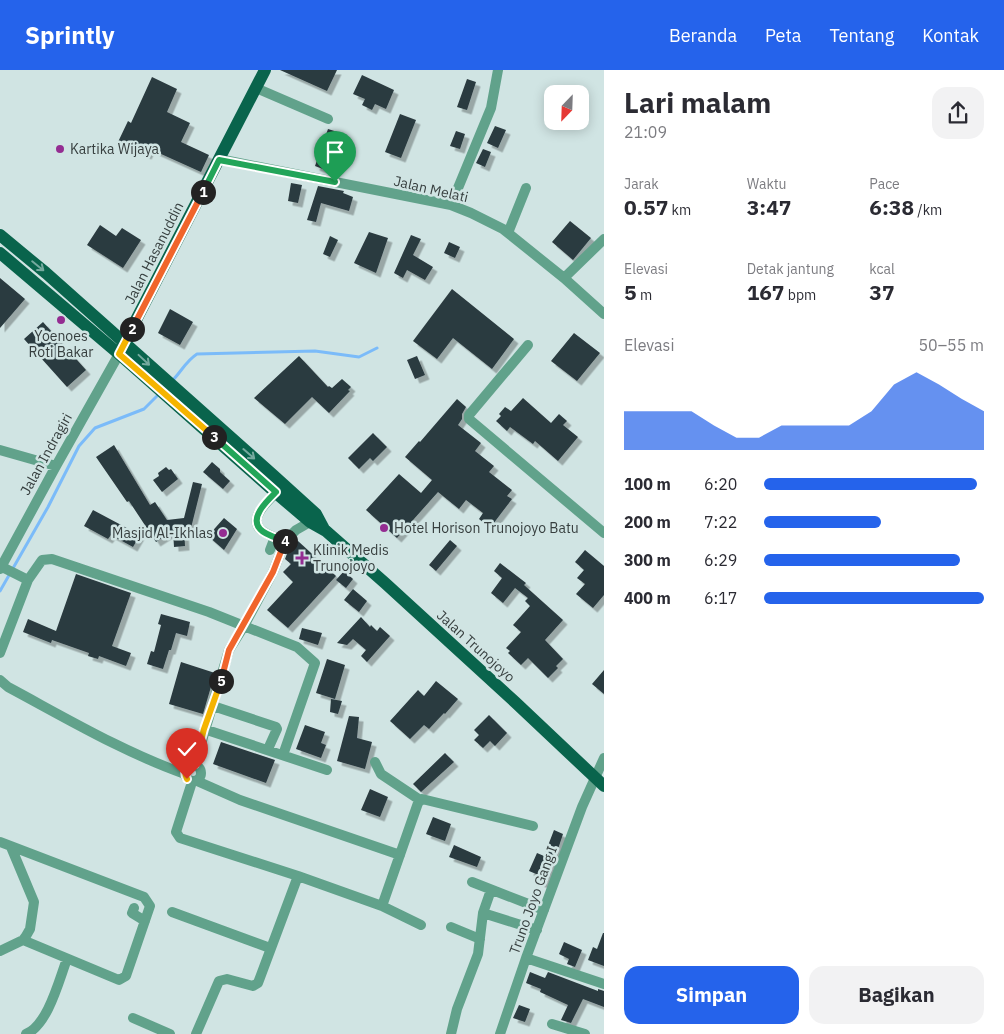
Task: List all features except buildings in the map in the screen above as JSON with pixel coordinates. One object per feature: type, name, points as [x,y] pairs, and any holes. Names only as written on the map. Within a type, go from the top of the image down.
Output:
[{"type":"main road","name":"Jalan Hasanuddin","points":[[122,348],[265,70]]},
{"type":"main road","points":[[0,236],[46,273],[122,348]]},
{"type":"main road","points":[[0,253],[122,348]]},
{"type":"main road","name":"Jalan Trunojoyo","points":[[122,348],[159,382],[316,514],[326,531]]},
{"type":"main road","name":"Jalan Trunojoyo","points":[[170,391],[276,492],[310,522],[326,531],[465,655],[599,782]]},
{"type":"street","points":[[451,205],[491,108],[498,70]]},
{"type":"street","points":[[256,88],[328,119]]},
{"type":"street","name":"Jalan Melati","points":[[219,160],[451,205],[506,231],[564,278],[604,314]]},
{"type":"street","points":[[506,231],[526,188]]},
{"type":"street","points":[[564,278],[604,238]]},
{"type":"street","points":[[528,345],[469,415],[469,419],[604,533]]},
{"type":"street","name":"Jalan Indragiri","points":[[3,568],[56,466],[122,348]]},
{"type":"street","points":[[0,450],[56,466]]},
{"type":"street","points":[[276,492],[259,512],[257,524],[260,529],[285,541]]},
{"type":"street","points":[[191,779],[201,777],[200,767],[195,764],[229,650],[273,572],[285,541],[296,530],[310,522]]},
{"type":"street","points":[[270,550],[274,537]]},
{"type":"street","points":[[0,652],[27,579],[42,560],[52,559],[200,609],[300,649],[315,663],[283,755]]},
{"type":"street","points":[[3,568],[27,579]]},
{"type":"street","points":[[0,680],[8,687],[150,762],[240,800],[400,855]]},
{"type":"street","points":[[213,706],[276,727],[268,749]]},
{"type":"street","points":[[204,729],[328,770]]},
{"type":"street","name":"Truno Joyo Gang I","points":[[500,1034],[536,930],[599,782],[604,758]]},
{"type":"street","points":[[375,762],[381,774],[420,800],[533,826]]},
{"type":"street","points":[[191,779],[176,832],[180,838],[298,876],[382,906],[421,924]]},
{"type":"street","points":[[382,906],[420,800]]},
{"type":"street","points":[[0,842],[144,897],[150,906],[126,976],[123,979],[119,980],[23,940]]},
{"type":"street","points":[[0,951],[23,940],[30,929],[34,902],[10,847]]},
{"type":"street","points":[[196,1034],[219,981],[226,979],[256,986],[298,876]]},
{"type":"street","points":[[472,882],[544,910]]},
{"type":"street","points":[[451,1034],[457,1009],[475,962],[483,913],[491,890]]},
{"type":"street","points":[[134,908],[132,914],[145,921]]},
{"type":"street","points":[[172,912],[270,948]]},
{"type":"street","points":[[483,913],[536,930]]},
{"type":"street","points":[[451,927],[480,939]]},
{"type":"street","points":[[526,958],[604,984]]},
{"type":"street","points":[[26,1034],[30,1033],[42,1021],[67,959]]},
{"type":"street","points":[[132,1018],[170,1034]]},
{"type":"street","points":[[552,1024],[584,1034]]},
{"type":"waterway","points":[[172,381],[197,354],[315,351],[359,357],[377,348]]},
{"type":"waterway","points":[[0,591],[48,507],[79,446],[95,428],[144,409],[160,393]]},
{"type":"place","name":"Kartika Wijaya","points":[[60,149]]},
{"type":"place","name":"Yoenoes Roti Bakar","points":[[61,320]]},
{"type":"place","name":"Hotel Horison Trunojoyo Batu","points":[[384,528]]},
{"type":"place","name":"Masjid Al-Ikhlas","points":[[223,533]]},
{"type":"place","name":"Klinik Medis Trunojoyo","points":[[302,558]]},
{"type":"route","points":[[187,779],[186,769],[189,765],[195,764],[229,650],[273,572],[285,541],[266,533],[257,524],[259,512],[276,492],[119,354],[219,160],[335,182]]}]
